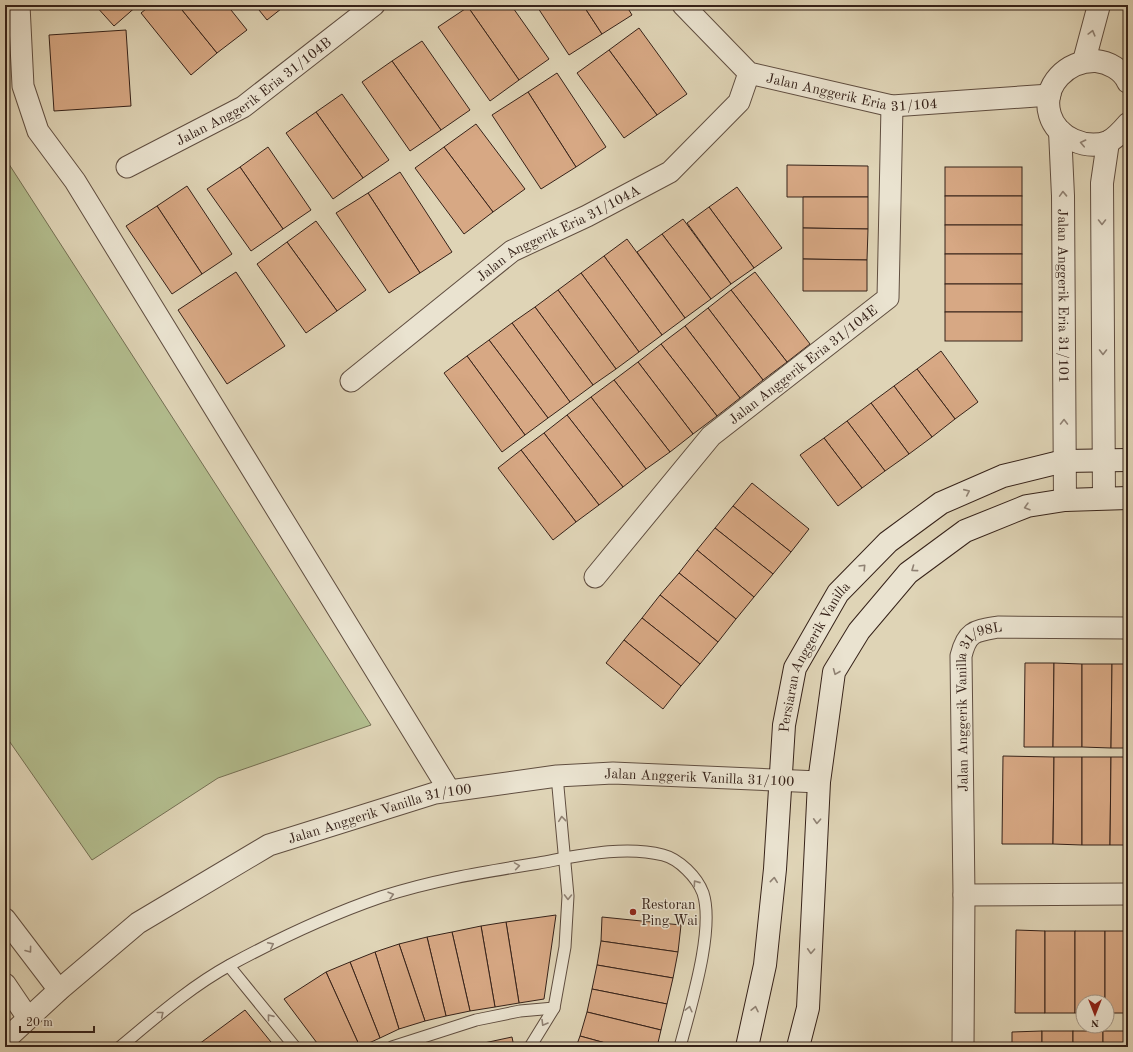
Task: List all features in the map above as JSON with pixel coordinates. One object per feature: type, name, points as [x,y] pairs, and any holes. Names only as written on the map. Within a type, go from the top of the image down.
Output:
[{"type":"main road","points":[[1084,61],[1099,5]]},
{"type":"main road","points":[[1128,78],[1116,68],[1102,62],[1084,61],[1068,67],[1056,79],[1050,95],[1050,115],[1060,131],[1074,141],[1091,145],[1108,142],[1120,134],[1128,124]]},
{"type":"main road","name":"Jalan Anggerik Eria 31/101","points":[[1060,131],[1064,196],[1065,500]]},
{"type":"main road","points":[[1104,498],[1102,183],[1108,142]]},
{"type":"main road","name":"Persiaran Anggerik Vanilla","points":[[747,1047],[765,965],[775,869],[784,725],[795,668],[838,593],[888,542],[941,504],[1004,476],[1064,461],[1128,460]]},
{"type":"main road","name":"Persiaran Anggerik Vanilla","points":[[798,1047],[808,1008],[819,782],[834,672],[859,631],[908,572],[965,531],[1027,506],[1065,500],[1128,498]]},
{"type":"street","points":[[19,5],[23,86],[38,131],[75,181],[449,790]]},
{"type":"street","name":"Jalan Anggerik Eria 31/104B","points":[[127,167],[243,107],[374,5]]},
{"type":"street","name":"Jalan Anggerik Eria 31/104","points":[[683,5],[749,73],[892,106],[1050,95]]},
{"type":"street","name":"Jalan Anggerik Eria 31/104A","points":[[351,381],[512,251],[587,216],[670,172],[739,102],[749,73]]},
{"type":"street","name":"Jalan Anggerik Eria 31/104E","points":[[594,577],[711,436],[888,298],[892,106]]},
{"type":"street","name":"Jalan Anggerik Vanilla 31/98L","points":[[963,1047],[964,895],[961,656],[968,636],[977,630],[998,627],[1128,628]]},
{"type":"street","name":"Jalan Anggerik Vanilla 31/100","points":[[5,1040],[59,990],[138,923],[270,845],[449,790],[557,776],[614,773],[780,779],[819,782]]},
{"type":"street","points":[[964,895],[1128,894]]},
{"type":"street","points":[[5,919],[59,990]]},
{"type":"street","points":[[5,984],[28,1018]]},
{"type":"lane","points":[[530,1047],[554,1008],[565,939],[568,896],[566,858],[557,776]]},
{"type":"lane","points":[[120,1047],[180,998],[229,966],[311,924],[380,898],[446,878],[566,858],[629,852],[664,855],[684,865],[702,891],[707,916],[705,940],[680,1047]]},
{"type":"lane","points":[[229,966],[295,1047]]},
{"type":"lane","points":[[392,1047],[476,1020],[520,1011],[554,1008]]},
{"type":"green space","points":[[5,158],[371,725],[218,778],[92,860],[5,735]]},
{"type":"building","points":[[95,5],[138,5],[114,26]]},
{"type":"building","points":[[151,5],[178,5],[217,53],[191,75],[141,13]]},
{"type":"building","points":[[178,5],[227,5],[247,30],[217,53]]},
{"type":"building","points":[[255,5],[286,5],[267,20]]},
{"type":"building","points":[[470,5],[511,5],[549,59],[519,80],[468,7]]},
{"type":"building","points":[[536,5],[583,5],[602,34],[569,55]]},
{"type":"building","points":[[583,5],[626,5],[632,15],[602,34]]},
{"type":"building","points":[[468,7],[519,80],[490,101],[438,27]]},
{"type":"building","points":[[639,28],[687,94],[657,115],[609,50]]},
{"type":"building","points":[[126,30],[131,106],[54,111],[49,35]]},
{"type":"building","points":[[422,41],[470,110],[441,130],[392,61]]},
{"type":"building","points":[[609,50],[657,115],[624,138],[577,73]]},
{"type":"building","points":[[392,61],[441,130],[410,151],[362,82]]},
{"type":"building","points":[[557,73],[606,147],[576,167],[528,92]]},
{"type":"building","points":[[528,92],[576,167],[541,189],[492,115]]},
{"type":"building","points":[[342,94],[389,160],[363,178],[316,112]]},
{"type":"building","points":[[316,112],[363,178],[333,199],[286,133]]},
{"type":"building","points":[[476,124],[525,189],[493,212],[444,147]]},
{"type":"building","points":[[268,147],[311,210],[283,229],[240,167]]},
{"type":"building","points":[[444,147],[493,212],[464,234],[415,168]]},
{"type":"building","points":[[787,165],[868,166],[868,197],[787,197]]},
{"type":"building","points":[[240,167],[283,229],[251,251],[207,189]]},
{"type":"building","points":[[945,167],[1022,167],[1022,196],[945,196]]},
{"type":"building","points":[[400,172],[452,252],[420,273],[368,193]]},
{"type":"building","points":[[187,186],[232,254],[202,274],[157,206]]},
{"type":"building","points":[[737,187],[782,248],[754,268],[709,207]]},
{"type":"building","points":[[368,193],[420,273],[389,293],[336,213]]},
{"type":"building","points":[[945,196],[1022,196],[1022,225],[945,225]]},
{"type":"building","points":[[803,197],[868,197],[868,229],[803,228]]},
{"type":"building","points":[[157,206],[202,274],[172,294],[126,226]]},
{"type":"building","points":[[709,207],[754,268],[731,284],[687,223]]},
{"type":"building","points":[[683,219],[731,284],[711,299],[662,234]]},
{"type":"building","points":[[316,221],[366,290],[337,311],[287,242]]},
{"type":"building","points":[[945,225],[1022,225],[1022,254],[945,254]]},
{"type":"building","points":[[803,228],[868,229],[867,260],[803,259]]},
{"type":"building","points":[[662,234],[711,299],[685,318],[637,252]]},
{"type":"building","points":[[627,239],[685,318],[662,335],[604,256]]},
{"type":"building","points":[[287,242],[337,311],[306,333],[257,264]]},
{"type":"building","points":[[945,254],[1022,254],[1022,284],[945,284]]},
{"type":"building","points":[[604,256],[662,335],[639,352],[581,273]]},
{"type":"building","points":[[803,259],[867,260],[867,291],[803,291]]},
{"type":"building","points":[[236,272],[285,346],[227,384],[178,310]]},
{"type":"building","points":[[755,272],[810,344],[787,362],[731,290]]},
{"type":"building","points":[[581,273],[639,352],[616,369],[558,290]]},
{"type":"building","points":[[945,284],[1022,284],[1022,312],[945,312]]},
{"type":"building","points":[[558,290],[616,369],[593,385],[535,307]]},
{"type":"building","points":[[731,290],[787,362],[763,380],[708,308]]},
{"type":"building","points":[[535,307],[593,385],[570,402],[512,323]]},
{"type":"building","points":[[708,308],[763,380],[740,398],[685,326]]},
{"type":"building","points":[[945,312],[1022,312],[1022,341],[945,341]]},
{"type":"building","points":[[512,323],[570,402],[548,418],[489,340]]},
{"type":"building","points":[[685,326],[740,398],[717,416],[661,344]]},
{"type":"building","points":[[489,340],[548,418],[525,435],[467,356]]},
{"type":"building","points":[[661,344],[717,416],[693,434],[638,362]]},
{"type":"building","points":[[941,351],[978,402],[955,419],[917,369]]},
{"type":"building","points":[[467,356],[525,435],[502,452],[444,373]]},
{"type":"building","points":[[638,362],[693,434],[670,452],[614,380]]},
{"type":"building","points":[[917,369],[955,419],[932,437],[894,386]]},
{"type":"building","points":[[614,380],[670,452],[646,469],[591,397]]},
{"type":"building","points":[[894,386],[932,437],[909,454],[871,403]]},
{"type":"building","points":[[591,397],[646,469],[623,487],[567,415]]},
{"type":"building","points":[[871,403],[909,454],[885,471],[847,421]]},
{"type":"building","points":[[567,415],[623,487],[599,505],[544,433]]},
{"type":"building","points":[[847,421],[885,471],[862,488],[824,438]]},
{"type":"building","points":[[544,433],[599,505],[576,522],[521,450]]},
{"type":"building","points":[[824,438],[862,488],[838,506],[800,455]]},
{"type":"building","points":[[521,450],[576,522],[553,540],[498,468]]},
{"type":"building","points":[[752,483],[809,529],[791,552],[733,506]]},
{"type":"building","points":[[733,506],[791,552],[773,574],[715,528]]},
{"type":"building","points":[[715,528],[773,574],[754,597],[697,550]]},
{"type":"building","points":[[697,550],[754,597],[736,619],[679,573]]},
{"type":"building","points":[[679,573],[736,619],[718,642],[660,595]]},
{"type":"building","points":[[660,595],[718,642],[700,664],[642,618]]},
{"type":"building","points":[[642,618],[700,664],[681,686],[624,640]]},
{"type":"building","points":[[624,640],[681,686],[663,709],[606,663]]},
{"type":"building","points":[[1025,663],[1054,663],[1053,747],[1024,747]]},
{"type":"building","points":[[1054,663],[1082,664],[1082,747],[1053,747]]},
{"type":"building","points":[[1082,664],[1112,664],[1111,748],[1082,747]]},
{"type":"building","points":[[1112,664],[1128,664],[1128,748],[1111,748]]},
{"type":"building","points":[[1003,756],[1054,757],[1053,844],[1002,844]]},
{"type":"building","points":[[1054,757],[1082,757],[1082,845],[1053,844]]},
{"type":"building","points":[[1082,757],[1111,757],[1110,845],[1082,845]]},
{"type":"building","points":[[1111,757],[1128,757],[1128,845],[1110,845]]},
{"type":"building","points":[[556,915],[544,999],[519,1003],[506,922]]},
{"type":"building","points":[[602,917],[681,925],[678,952],[601,941]]},
{"type":"building","points":[[506,922],[519,1003],[495,1007],[481,926]]},
{"type":"building","points":[[481,926],[495,1007],[470,1011],[452,932]]},
{"type":"building","points":[[1016,930],[1045,931],[1045,1013],[1015,1013]]},
{"type":"building","points":[[1045,931],[1075,931],[1075,1013],[1045,1013]]},
{"type":"building","points":[[1075,931],[1105,931],[1105,994],[1075,994]]},
{"type":"building","points":[[1105,931],[1128,931],[1128,1013],[1115,1013],[1115,994],[1105,994]]},
{"type":"building","points":[[452,932],[470,1011],[446,1016],[427,937]]},
{"type":"building","points":[[427,937],[446,1016],[425,1021],[399,944]]},
{"type":"building","points":[[601,941],[678,952],[673,978],[597,965]]},
{"type":"building","points":[[399,944],[425,1021],[399,1029],[375,952]]},
{"type":"building","points":[[375,952],[399,1029],[380,1038],[350,962]]},
{"type":"building","points":[[350,962],[380,1038],[360,1047],[326,972]]},
{"type":"building","points":[[597,965],[673,978],[667,1004],[592,989]]},
{"type":"building","points":[[326,972],[360,1047],[320,1047],[284,999]]},
{"type":"building","points":[[592,989],[667,1004],[661,1030],[587,1012]]},
{"type":"building","points":[[245,1010],[271,1042],[264,1047],[195,1047]]},
{"type":"building","points":[[587,1012],[661,1030],[657,1047],[620,1047],[580,1036]]},
{"type":"building","points":[[1042,1031],[1042,1047],[1012,1047],[1012,1032]]},
{"type":"building","points":[[1042,1031],[1073,1031],[1073,1047],[1042,1047]]},
{"type":"building","points":[[1073,1031],[1075,1031],[1075,1034],[1103,1034],[1103,1047],[1073,1047]]},
{"type":"building","points":[[1115,1031],[1128,1031],[1128,1047],[1103,1047],[1103,1034],[1115,1034]]},
{"type":"building","points":[[580,1036],[620,1047],[576,1047]]},
{"type":"building","points":[[512,1037],[514,1047],[468,1047],[470,1046]]},
{"type":"building","points":[[271,1042],[275,1047],[264,1047]]},
{"type":"place","name":"Restoran Ping Wai","points":[[633,912]]}]
